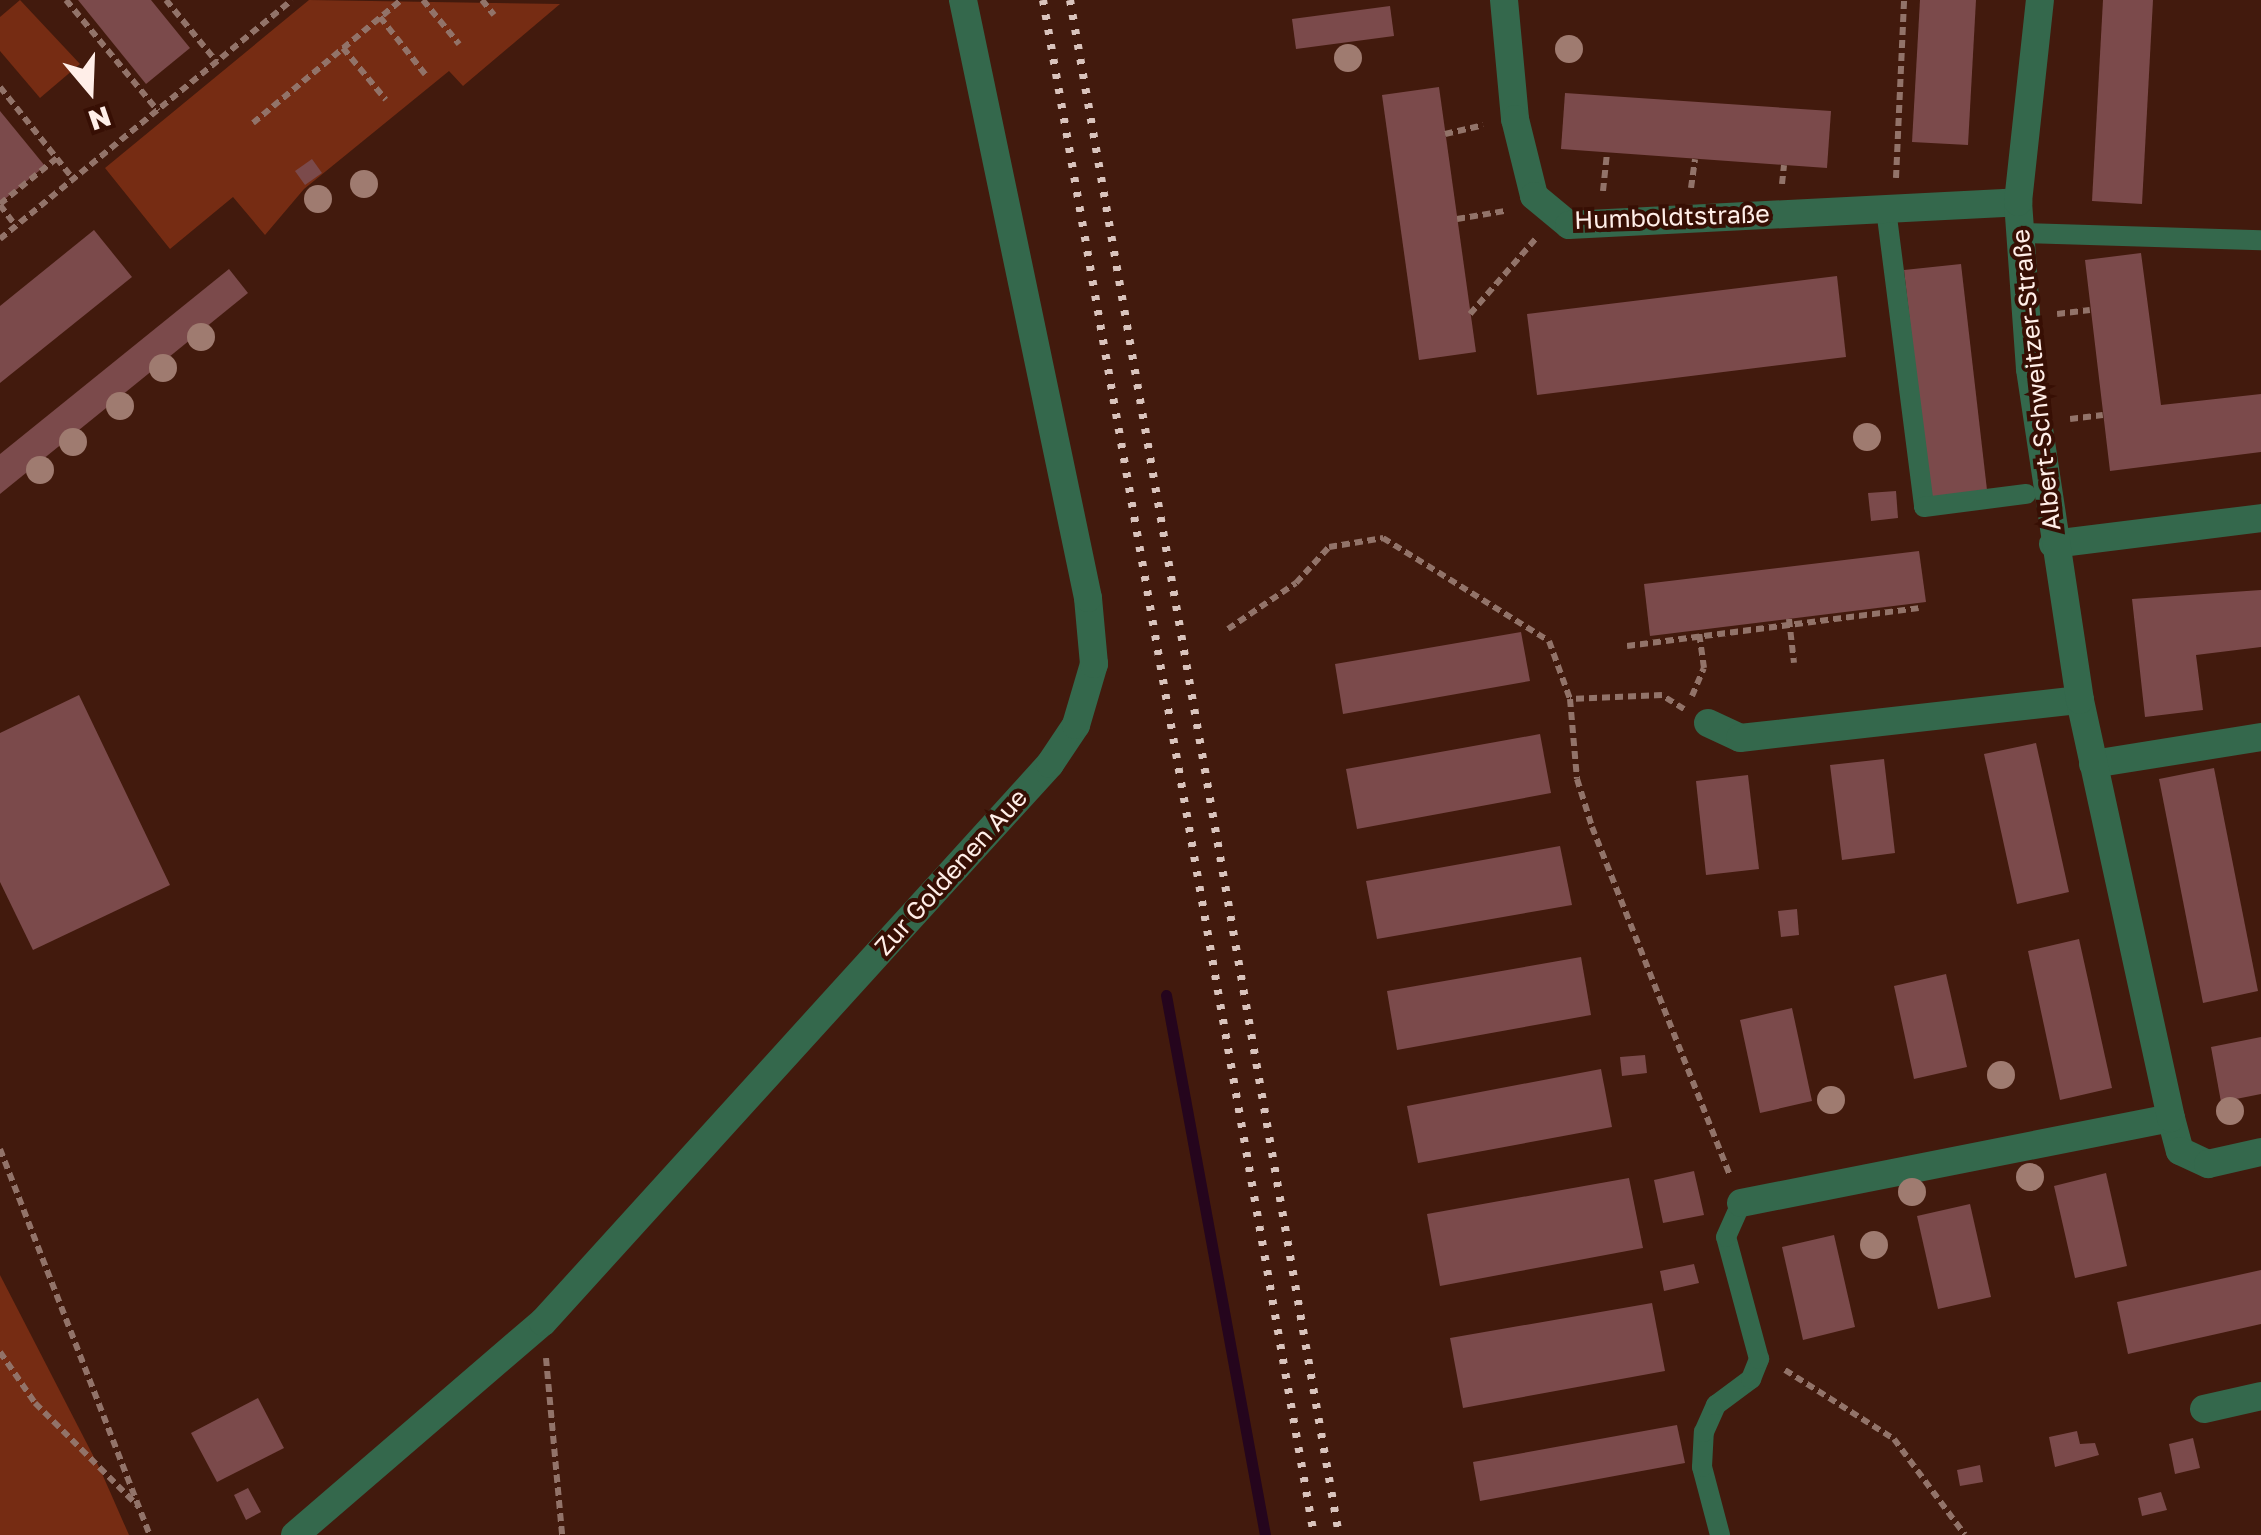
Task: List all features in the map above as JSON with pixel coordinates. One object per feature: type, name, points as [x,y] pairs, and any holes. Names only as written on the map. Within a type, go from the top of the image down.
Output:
[{"type":"street","name":"Zur Goldenen Aue","points":[[295,1535],[543,1322],[1050,764],[1088,696],[1094,664],[1088,598],[963,0]]},
{"type":"street","name":"Humboldtstraße","points":[[1504,0],[1514,118],[1534,196],[1569,225],[1891,199],[2018,202]]},
{"type":"street","name":"Albert-Schweitzer-Straße","points":[[2040,0],[2018,202],[2053,544],[2080,700],[2180,1150],[2208,1164],[2261,1152]]},
{"type":"street","points":[[2053,544],[2261,518]]},
{"type":"street","points":[[1697,716],[1740,738],[2080,700]]},
{"type":"street","points":[[2093,764],[2261,738]]},
{"type":"street","points":[[1740,1203],[2171,1118]]},
{"type":"street","points":[[2204,1409],[2261,1396]]},
{"type":"lane","points":[[1891,199],[1924,507],[2026,494]]},
{"type":"lane","points":[[2020,233],[2261,240]]},
{"type":"lane","points":[[1720,1535],[1702,1467],[1704,1432],[1716,1405],[1751,1378],[1759,1359],[1726,1238],[1740,1203]]},
{"type":"path","points":[[66,0],[158,111]]},
{"type":"path","points":[[166,0],[217,62]]},
{"type":"path","points":[[0,240],[292,0]]},
{"type":"path","points":[[253,123],[401,0]]},
{"type":"path","points":[[423,0],[460,44]]},
{"type":"path","points":[[482,0],[494,15]]},
{"type":"path","points":[[1891,199],[1904,0]]},
{"type":"path","points":[[380,17],[425,74]]},
{"type":"path","points":[[343,48],[386,100]]},
{"type":"path","points":[[0,87],[74,180]]},
{"type":"path","points":[[1445,134],[1494,123]]},
{"type":"path","points":[[1602,203],[1607,153]]},
{"type":"path","points":[[16,226],[0,205],[57,158]]},
{"type":"path","points":[[1690,198],[1694,159]]},
{"type":"path","points":[[1457,219],[1521,208]]},
{"type":"path","points":[[1470,314],[1540,234]]},
{"type":"path","points":[[2050,314],[2090,310]]},
{"type":"path","points":[[2060,420],[2103,415]]},
{"type":"path","points":[[1228,629],[1296,582],[1330,547],[1382,538],[1549,641],[1570,700],[1577,779],[1592,827],[1740,1203]]},
{"type":"path","points":[[1627,646],[1919,608]]},
{"type":"path","points":[[1790,624],[1794,663]]},
{"type":"path","points":[[1570,700],[1662,696],[1697,716],[1704,668],[1699,634]]},
{"type":"path","points":[[0,1149],[150,1535]]},
{"type":"path","points":[[543,1322],[562,1535]]},
{"type":"path","points":[[1780,1351],[1784,1370],[1894,1439],[1965,1535]]},
{"type":"path","points":[[0,1352],[35,1404],[141,1509]]},
{"type":"shaded area","points":[[20,0],[80,64],[40,98],[0,51],[0,17]]},
{"type":"shaded area","points":[[309,0],[560,4],[463,86],[449,71],[304,189],[265,235],[233,197],[170,249],[105,168]]},
{"type":"shaded area","points":[[0,1275],[100,1469],[129,1535],[0,1535]]},
{"type":"building","points":[[78,0],[151,0],[190,48],[146,84]]},
{"type":"building","points":[[1920,0],[1976,0],[1968,145],[1912,142]]},
{"type":"building","points":[[2103,0],[2153,0],[2142,204],[2092,201]]},
{"type":"building","points":[[1390,6],[1394,36],[1296,49],[1292,19]]},
{"type":"building","points":[[1439,87],[1476,352],[1419,360],[1382,95]]},
{"type":"building","points":[[1565,93],[1831,111],[1827,168],[1561,149]]},
{"type":"building","points":[[0,111],[45,166],[0,203]]},
{"type":"building","points":[[312,159],[322,173],[305,185],[295,171]]},
{"type":"building","points":[[94,230],[132,277],[0,383],[0,306]]},
{"type":"building","points":[[2141,253],[2161,405],[2261,394],[2261,452],[2110,471],[2085,260]]},
{"type":"building","points":[[1961,264],[1987,490],[1930,497],[1904,270]]},
{"type":"building","points":[[229,269],[248,293],[0,494],[0,454]]},
{"type":"building","points":[[1837,276],[1846,357],[1537,395],[1527,314]]},
{"type":"building","points":[[1896,491],[1898,518],[1871,521],[1868,493]]},
{"type":"building","points":[[1919,551],[1926,602],[1650,636],[1644,584]]},
{"type":"building","points":[[2261,590],[2261,647],[2196,655],[2203,710],[2145,717],[2132,599]]},
{"type":"building","points":[[1521,632],[1530,681],[1343,714],[1335,664]]},
{"type":"building","points":[[79,695],[170,885],[33,950],[0,882],[0,733]]},
{"type":"building","points":[[1540,734],[1551,793],[1357,829],[1346,769]]},
{"type":"building","points":[[2036,743],[2069,892],[2017,904],[1984,754]]},
{"type":"building","points":[[1884,759],[1895,853],[1842,860],[1830,765]]},
{"type":"building","points":[[2214,768],[2258,991],[2203,1003],[2159,779]]},
{"type":"building","points":[[1748,775],[1759,869],[1706,875],[1696,781]]},
{"type":"building","points":[[1560,846],[1572,905],[1377,939],[1366,881]]},
{"type":"building","points":[[1797,909],[1799,935],[1781,937],[1778,911]]},
{"type":"building","points":[[2079,939],[2112,1088],[2060,1100],[2028,951]]},
{"type":"building","points":[[1581,957],[1591,1015],[1397,1050],[1387,991]]},
{"type":"building","points":[[1946,974],[1967,1067],[1914,1079],[1894,986]]},
{"type":"building","points":[[1792,1008],[1812,1101],[1760,1113],[1740,1020]]},
{"type":"building","points":[[2261,1037],[2261,1094],[2221,1102],[2211,1047]]},
{"type":"building","points":[[1645,1055],[1647,1073],[1622,1076],[1620,1057]]},
{"type":"building","points":[[1601,1069],[1612,1127],[1418,1163],[1407,1106]]},
{"type":"building","points":[[1694,1171],[1704,1215],[1663,1223],[1654,1180]]},
{"type":"building","points":[[2106,1173],[2127,1266],[2075,1278],[2054,1186]]},
{"type":"building","points":[[1629,1178],[1643,1248],[1440,1286],[1427,1214]]},
{"type":"building","points":[[1970,1204],[1991,1297],[1938,1309],[1917,1216]]},
{"type":"building","points":[[1834,1235],[1855,1327],[1803,1340],[1782,1247]]},
{"type":"building","points":[[1694,1264],[1699,1283],[1664,1291],[1660,1271]]},
{"type":"building","points":[[2261,1270],[2261,1324],[2128,1354],[2117,1302]]},
{"type":"building","points":[[1652,1303],[1665,1371],[1463,1408],[1450,1338]]},
{"type":"building","points":[[258,1398],[284,1448],[217,1482],[191,1433]]},
{"type":"building","points":[[1677,1425],[1685,1463],[1480,1501],[1473,1462]]},
{"type":"building","points":[[2077,1431],[2080,1444],[2095,1443],[2099,1455],[2055,1467],[2049,1437]]},
{"type":"building","points":[[2193,1438],[2200,1468],[2175,1474],[2169,1444]]},
{"type":"building","points":[[1980,1465],[1983,1482],[1960,1486],[1957,1470]]},
{"type":"building","points":[[248,1488],[261,1512],[246,1520],[234,1495]]},
{"type":"building","points":[[2161,1492],[2167,1510],[2142,1516],[2138,1498]]},
{"type":"waterway","points":[[1166,995],[1265,1535]]},
{"type":"railway","points":[[1043,0],[1314,1535]]},
{"type":"railway","points":[[1070,0],[1339,1535]]}]
